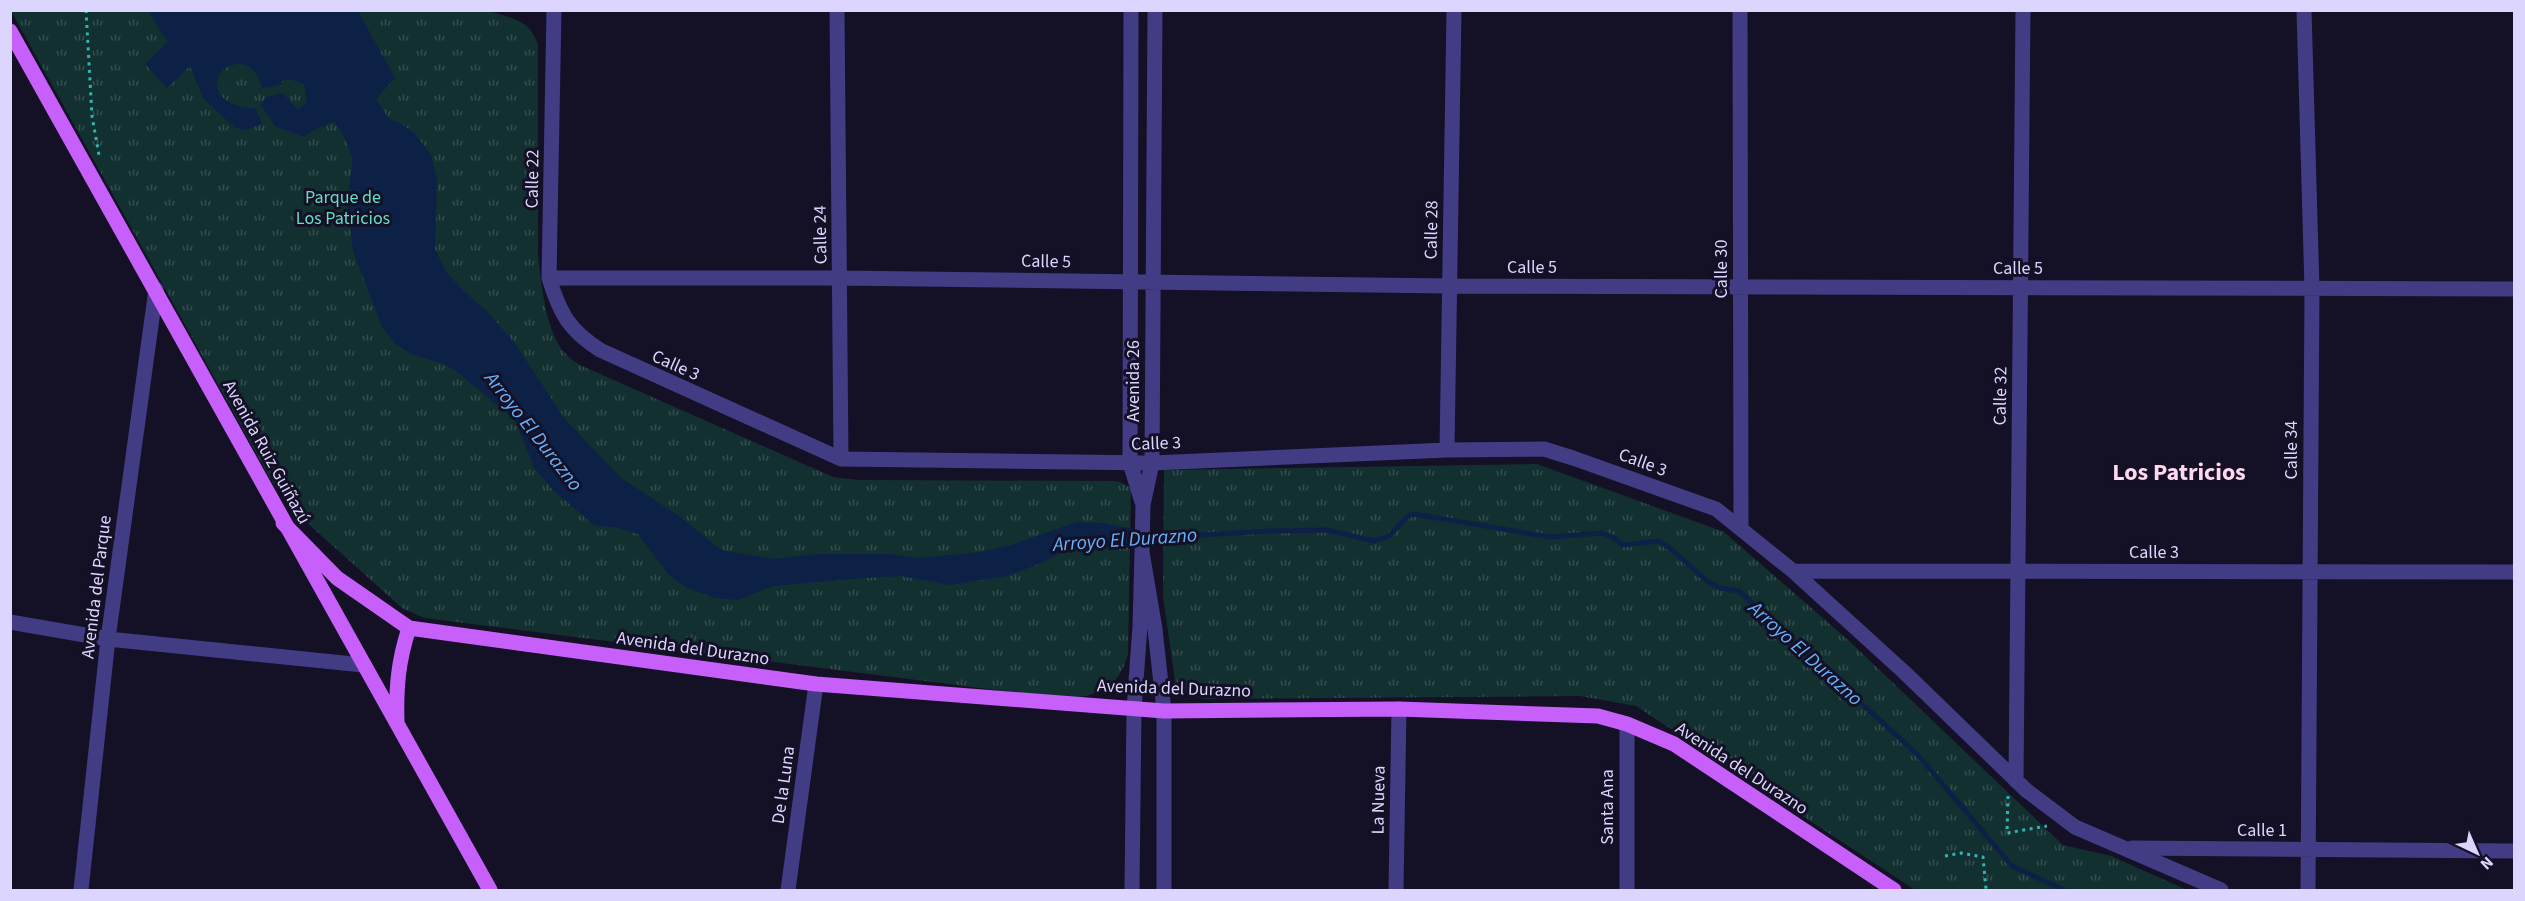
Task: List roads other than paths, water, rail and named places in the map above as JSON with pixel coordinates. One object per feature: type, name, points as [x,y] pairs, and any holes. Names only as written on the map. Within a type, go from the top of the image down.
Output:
[{"type":"main road","name":"Avenida Ruiz Guiñazú","points":[[10,31],[490,891]]},
{"type":"main road","points":[[283,523],[337,578],[409,628],[396,681],[397,725]]},
{"type":"main road","name":"Avenida del Durazno","points":[[409,628],[816,684],[1134,709],[1164,711],[1399,709],[1598,716],[1627,724],[1674,744],[1894,891]]},
{"type":"street","name":"Calle 24","points":[[837,10],[841,459]]},
{"type":"street","name":"Avenida 26","points":[[1131,10],[1130,463],[1143,505]]},
{"type":"street","name":"Avenida 26","points":[[1143,505],[1152,463],[1155,10]]},
{"type":"street","name":"Calle 28","points":[[1447,450],[1454,10]]},
{"type":"street","name":"Calle 30","points":[[1740,10],[1741,527]]},
{"type":"street","name":"Calle 32","points":[[2017,782],[2023,10]]},
{"type":"street","name":"Calle 34","points":[[2304,10],[2312,289],[2308,891]]},
{"type":"street","name":"Calle 22","points":[[550,12],[549,278],[558,308],[582,338]]},
{"type":"street","name":"Calle 5","points":[[549,278],[840,278],[1450,286],[2514,289]]},
{"type":"street","name":"Avenida del Parque","points":[[81,891],[108,639],[156,289]]},
{"type":"street","name":"Calle 3","points":[[582,338],[625,363],[841,459],[1152,463],[1447,450],[1544,449],[1716,509],[1793,571],[2514,572]]},
{"type":"street","points":[[1132,891],[1134,709],[1140,626],[1143,505]]},
{"type":"street","points":[[1142,552],[1155,629],[1164,711],[1164,891]]},
{"type":"street","name":"Calle 1","points":[[1793,571],[1904,672],[2017,782],[2070,823],[2127,848],[2514,851]]},
{"type":"street","points":[[10,622],[108,639],[363,665]]},
{"type":"street","name":"De la Luna","points":[[788,891],[816,684]]},
{"type":"street","name":"La Nueva","points":[[1396,891],[1399,709]]},
{"type":"street","name":"Santa Ana","points":[[1626,891],[1627,724]]},
{"type":"street","points":[[2127,848],[2221,891]]},
{"type":"water","points":[[148,11],[358,11],[395,78],[376,99],[389,119],[402,124],[415,134],[431,155],[437,180],[435,249],[445,270],[463,291],[488,312],[516,345],[565,419],[621,478],[679,516],[721,550],[773,559],[817,554],[890,554],[917,558],[981,552],[1011,545],[1077,522],[1101,523],[1177,537],[1168,541],[1123,547],[1089,544],[1068,549],[1041,563],[1007,576],[950,585],[900,576],[864,578],[773,586],[738,600],[715,598],[687,588],[669,575],[638,534],[614,527],[595,526],[552,489],[534,467],[515,420],[456,371],[444,364],[411,354],[396,344],[382,327],[353,251],[347,203],[353,159],[344,137],[334,121],[304,137],[275,126],[261,105],[266,97],[283,93],[298,110],[307,102],[304,84],[282,80],[282,85],[262,88],[256,73],[247,66],[237,64],[227,68],[220,74],[217,83],[219,93],[232,104],[256,109],[262,124],[246,130],[235,128],[203,98],[190,66],[167,88],[145,64],[168,42]]},
{"type":"waterway","name":"Arroyo El Durazno","points":[[1171,537],[1327,530],[1374,541],[1389,536],[1408,516],[1414,514],[1550,537],[1602,533],[1613,537],[1623,545],[1659,541],[1707,581],[1720,588],[1739,591],[1918,755],[2012,866],[2064,890]]},
{"type":"district","name":"Los Patricios","points":[[2179,472]]},
{"type":"park label","name":"Parque de Los Patricios","points":[[343,207]]}]
